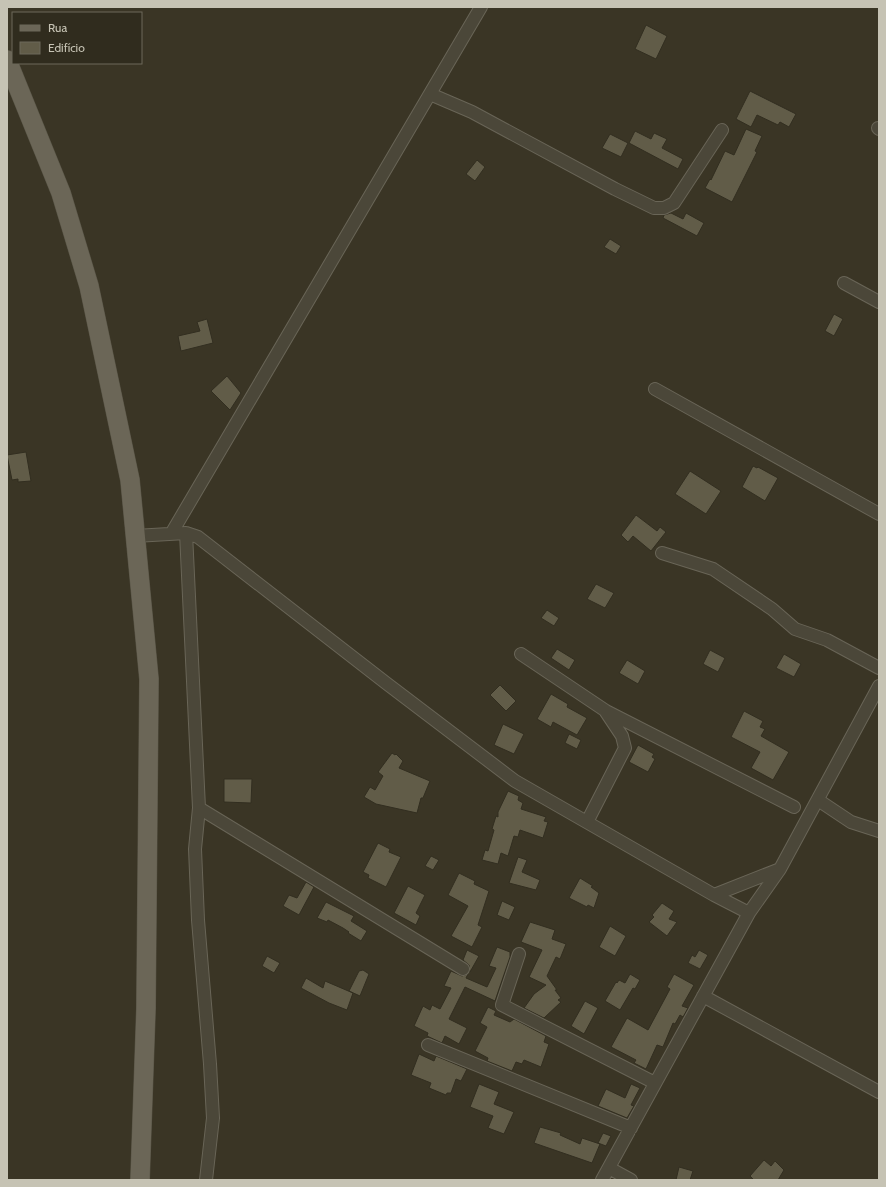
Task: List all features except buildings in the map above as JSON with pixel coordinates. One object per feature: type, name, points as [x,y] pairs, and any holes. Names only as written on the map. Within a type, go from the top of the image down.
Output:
[{"type":"main road","points":[[7,60],[61,193],[89,286],[130,480],[149,679],[146,1008],[140,1180]]},
{"type":"street","points":[[171,534],[481,7]]},
{"type":"street","points":[[430,94],[472,112],[615,189],[654,208],[664,208],[674,203],[722,130]]},
{"type":"street","points":[[844,283],[879,302]]},
{"type":"street","points":[[655,389],[879,514]]},
{"type":"street","points":[[136,536],[186,533],[198,536],[386,684],[515,781],[714,895],[749,913]]},
{"type":"street","points":[[186,533],[199,808],[195,849],[198,920],[213,1118],[210,1179]]},
{"type":"street","points":[[662,553],[713,569],[772,609],[795,629],[827,640],[879,668]]},
{"type":"street","points":[[521,654],[606,711],[794,807]]},
{"type":"street","points":[[602,1180],[749,913],[780,869],[879,686]]},
{"type":"street","points":[[587,822],[624,748],[622,736],[606,711]]},
{"type":"street","points":[[818,800],[851,822],[879,831]]},
{"type":"street","points":[[199,808],[463,969]]},
{"type":"street","points":[[714,895],[780,869]]},
{"type":"street","points":[[519,954],[502,1005],[656,1083]]},
{"type":"street","points":[[703,996],[879,1092]]},
{"type":"street","points":[[428,1045],[631,1128]]},
{"type":"street","points":[[609,1168],[631,1180]]}]
